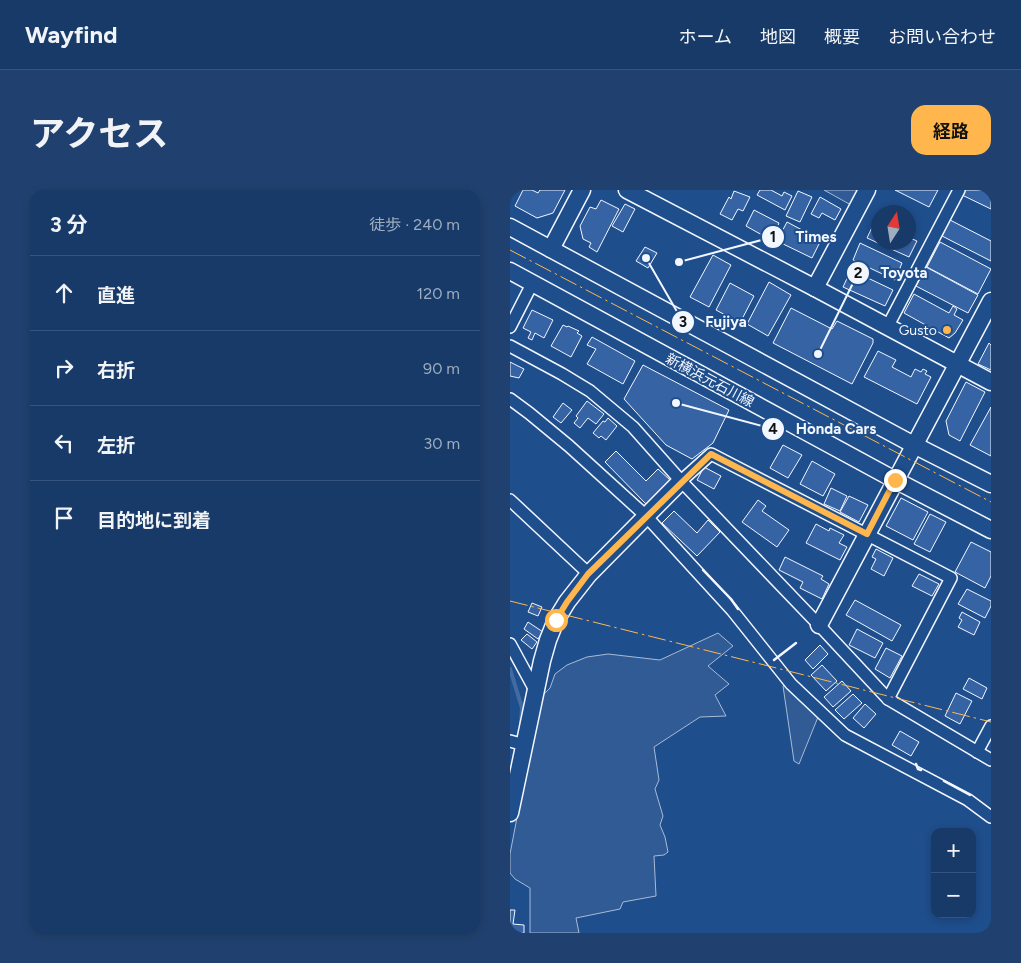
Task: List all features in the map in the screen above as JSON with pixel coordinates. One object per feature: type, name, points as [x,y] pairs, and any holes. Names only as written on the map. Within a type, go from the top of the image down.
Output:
[{"type":"street","points":[[551,249],[582,190]]},
{"type":"street","points":[[627,190],[991,382]]},
{"type":"street","points":[[815,288],[867,190]]},
{"type":"street","points":[[892,320],[959,190]]},
{"type":"street","points":[[510,227],[914,445],[991,484]]},
{"type":"street","name":"新横浜元石川線","points":[[510,271],[991,530]]},
{"type":"street","points":[[510,326],[532,284]]},
{"type":"street","points":[[819,625],[991,301]]},
{"type":"street","points":[[510,346],[562,374],[612,408],[633,427],[681,482],[888,699],[991,760]]},
{"type":"street","points":[[510,400],[569,446],[646,516],[732,610],[791,684],[844,735],[968,800],[991,817]]},
{"type":"street","points":[[510,813],[516,743],[535,690],[546,647],[556,620],[588,574],[711,454],[951,578],[888,699]]},
{"type":"street","points":[[510,500],[588,574]]},
{"type":"street","points":[[510,644],[535,690]]},
{"type":"street","points":[[977,752],[991,726]]},
{"type":"shaded area","points":[[824,190],[859,190],[851,205]]},
{"type":"shaded area","points":[[718,633],[733,646],[708,666],[729,684],[715,695],[726,716],[700,717],[654,747],[659,780],[655,789],[663,816],[660,825],[668,852],[664,855],[654,856],[656,896],[623,902],[620,909],[576,918],[579,933],[530,933],[530,888],[515,879],[510,873],[510,854],[540,698],[550,688],[555,674],[567,665],[587,657],[608,654],[660,660]]},
{"type":"shaded area","points":[[786,684],[800,701],[818,717],[799,764],[794,761],[783,686]]},
{"type":"building","points":[[523,190],[532,190],[538,193],[540,190],[565,190],[553,213],[537,218],[515,206]]},
{"type":"building","points":[[760,190],[771,190],[782,196],[784,192],[792,196],[785,210],[757,195]]},
{"type":"building","points":[[895,190],[938,190],[929,207]]},
{"type":"building","points":[[964,190],[991,190],[991,209],[962,195]]},
{"type":"building","points":[[734,191],[750,197],[743,211],[738,209],[732,220],[720,214],[729,197],[731,199]]},
{"type":"building","points":[[798,191],[812,197],[800,222],[786,216]]},
{"type":"building","points":[[820,197],[841,209],[835,220],[822,213],[819,218],[811,214]]},
{"type":"building","points":[[601,200],[619,209],[597,252],[589,247],[591,243],[583,239],[580,226],[590,207],[596,209]]},
{"type":"building","points":[[625,204],[635,209],[623,232],[612,226]]},
{"type":"building","points":[[754,210],[779,223],[771,240],[746,226]]},
{"type":"building","points":[[950,220],[991,241],[991,261],[942,236]]},
{"type":"building","points":[[787,222],[821,240],[812,258],[777,241]]},
{"type":"building","points":[[871,230],[871,240],[867,238]]},
{"type":"building","points":[[940,242],[991,269],[978,294],[927,267]]},
{"type":"building","points":[[860,243],[871,250],[902,263],[895,280],[853,260]]},
{"type":"building","points":[[645,247],[657,253],[648,268],[636,261]]},
{"type":"building","points":[[894,250],[912,250],[909,257]]},
{"type":"building","points":[[713,255],[731,265],[709,307],[690,297]]},
{"type":"building","points":[[926,267],[978,295],[968,313],[916,286]]},
{"type":"building","points":[[851,270],[893,290],[885,306],[843,287]]},
{"type":"building","points":[[769,282],[791,295],[768,336],[747,324]]},
{"type":"building","points":[[730,283],[754,296],[740,323],[716,310]]},
{"type":"building","points":[[914,294],[949,313],[953,306],[957,309],[954,315],[963,320],[955,333],[949,338],[904,313]]},
{"type":"building","points":[[791,308],[832,329],[837,321],[873,339],[873,343],[852,384],[773,343]]},
{"type":"building","points":[[532,310],[553,320],[544,338],[535,333],[532,340],[528,338],[531,332],[523,328]]},
{"type":"building","points":[[563,325],[579,331],[577,333],[582,336],[571,357],[551,346]]},
{"type":"building","points":[[592,337],[635,361],[623,384],[587,364],[596,349],[587,345]]},
{"type":"building","points":[[989,343],[991,345],[991,370],[978,364]]},
{"type":"building","points":[[878,351],[896,360],[892,367],[911,377],[915,369],[921,372],[923,369],[927,371],[925,374],[931,377],[917,404],[864,377]]},
{"type":"building","points":[[510,362],[524,369],[519,378],[510,376]]},
{"type":"building","points":[[643,365],[729,410],[713,443],[692,459],[666,445],[624,399]]},
{"type":"building","points":[[966,382],[985,392],[960,441],[949,435],[946,421]]},
{"type":"building","points":[[587,401],[604,414],[596,424],[588,418],[580,428],[574,423],[578,418],[576,416]]},
{"type":"building","points":[[563,403],[572,410],[561,423],[553,417]]},
{"type":"building","points":[[991,407],[991,456],[970,445]]},
{"type":"building","points":[[608,418],[617,426],[606,440],[601,436],[599,438],[593,433]]},
{"type":"building","points":[[783,445],[802,455],[788,478],[770,468]]},
{"type":"building","points":[[616,451],[646,481],[658,469],[670,480],[646,504],[605,462]]},
{"type":"building","points":[[812,461],[835,474],[823,496],[800,484]]},
{"type":"building","points":[[704,467],[721,476],[714,489],[697,480]]},
{"type":"building","points":[[831,488],[847,496],[840,511],[824,504]]},
{"type":"building","points":[[849,496],[868,505],[859,522],[840,512]]},
{"type":"building","points":[[901,498],[928,512],[913,540],[886,526]]},
{"type":"building","points":[[758,500],[766,506],[762,511],[789,530],[777,547],[742,522]]},
{"type":"building","points":[[674,511],[697,533],[708,520],[720,532],[697,556],[662,523]]},
{"type":"building","points":[[930,514],[946,522],[930,552],[914,544]]},
{"type":"building","points":[[816,524],[829,531],[830,528],[844,535],[839,543],[847,547],[840,560],[806,543]]},
{"type":"building","points":[[971,542],[991,552],[991,576],[985,588],[955,572]]},
{"type":"building","points":[[876,549],[893,558],[884,576],[871,569],[876,559],[872,557]]},
{"type":"building","points":[[785,557],[823,576],[821,579],[829,584],[822,599],[800,588],[803,582],[779,570]]},
{"type":"building","points":[[919,574],[939,584],[932,596],[912,586]]},
{"type":"building","points":[[967,589],[991,601],[991,606],[985,618],[958,604]]},
{"type":"building","points":[[855,600],[901,625],[892,641],[846,615]]},
{"type":"building","points":[[532,603],[542,607],[538,616],[528,612]]},
{"type":"building","points":[[962,612],[980,622],[974,635],[958,627],[962,620],[959,618]]},
{"type":"building","points":[[528,622],[543,632],[538,639],[524,629]]},
{"type":"building","points":[[857,629],[883,643],[875,658],[849,645]]},
{"type":"building","points":[[527,634],[537,642],[532,649],[521,640]]},
{"type":"building","points":[[820,645],[828,654],[813,669],[805,660]]},
{"type":"building","points":[[886,648],[902,656],[890,678],[875,669]]},
{"type":"building","points":[[822,665],[837,681],[826,691],[811,675]]},
{"type":"building","points":[[969,678],[987,688],[982,699],[963,689]]},
{"type":"building","points":[[842,681],[851,691],[833,707],[824,697]]},
{"type":"building","points":[[956,693],[972,701],[960,724],[945,716]]},
{"type":"building","points":[[853,694],[862,703],[844,719],[835,710]]},
{"type":"building","points":[[865,704],[876,714],[864,728],[853,718]]},
{"type":"building","points":[[900,731],[919,742],[911,756],[892,745]]},
{"type":"building","points":[[510,910],[515,910],[513,924],[524,925],[524,933],[510,933]]},
{"type":"waterway","points":[[510,669],[522,708],[521,722]]},
{"type":"wall","points":[[703,570],[738,609]]},
{"type":"wall","points":[[774,660],[796,643]]},
{"type":"wall","points":[[916,764],[918,769],[921,770]]},
{"type":"wall","points":[[944,781],[970,795]]},
{"type":"power","points":[[510,250],[991,502]]},
{"type":"power","points":[[510,601],[991,722]]},
{"type":"place","name":"Fujiya","points":[[646,258]]},
{"type":"place","name":"Times","points":[[679,262]]},
{"type":"place","name":"Gusto","points":[[947,330]]},
{"type":"place","name":"Toyota","points":[[818,354]]},
{"type":"place","name":"Honda Cars","points":[[676,403]]},
{"type":"route","points":[[556,620],[588,574],[711,454],[867,534],[895,480]]}]
